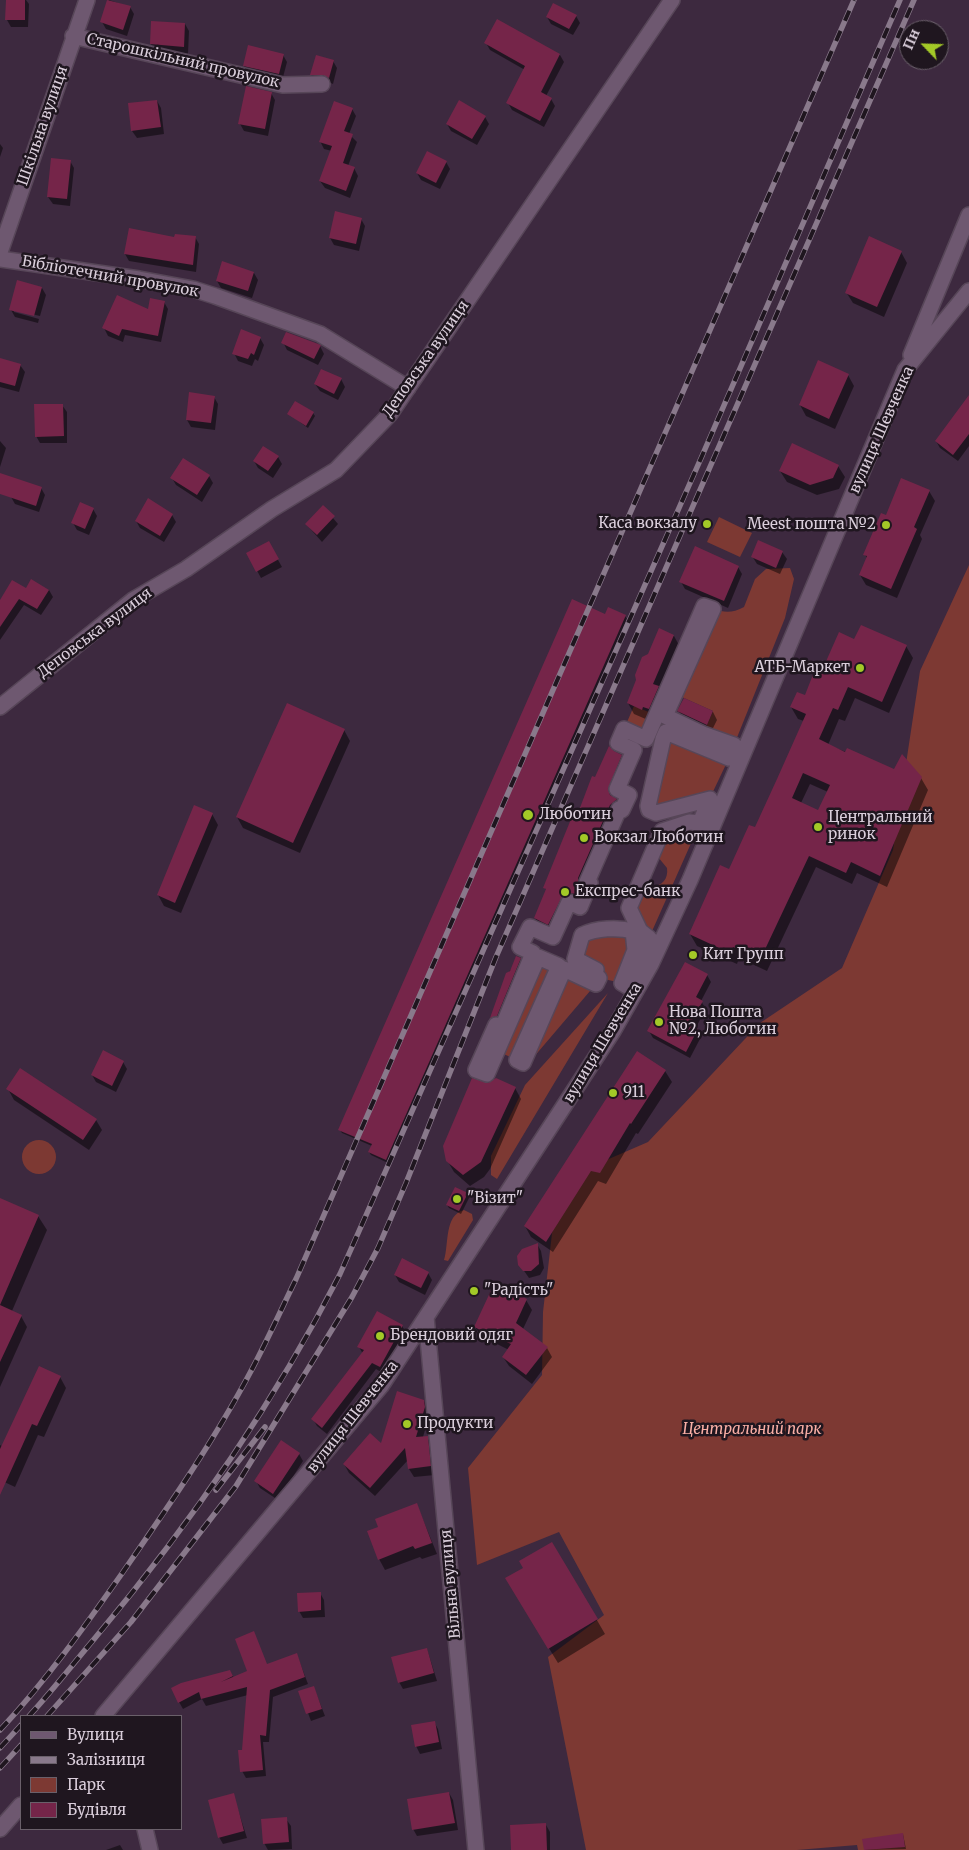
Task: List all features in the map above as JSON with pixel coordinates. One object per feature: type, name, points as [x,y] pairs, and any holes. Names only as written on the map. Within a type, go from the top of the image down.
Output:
[{"type":"street","name":"Шкільна вулиця","points":[[0,252],[87,0]]},
{"type":"street","name":"Деповська вулиця","points":[[0,707],[133,600],[186,569],[272,509],[336,470],[390,414],[672,0]]},
{"type":"street","name":"Старошкільний провулок","points":[[73,36],[282,85],[322,84]]},
{"type":"street","points":[[905,370],[969,216]]},
{"type":"street","name":"Бібліотечний провулок","points":[[0,259],[139,279],[193,289],[320,334],[408,388]]},
{"type":"street","name":"вулиця Шевченка","points":[[106,1715],[381,1386],[613,1031],[651,964],[718,817],[905,370],[969,291]]},
{"type":"street","points":[[704,606],[713,609],[665,716],[703,734],[734,745],[729,758],[666,732],[648,806],[649,810],[656,813],[710,799],[700,823],[688,822],[662,831],[629,908],[640,931],[649,938],[627,986],[622,984],[635,950],[633,931],[626,929],[591,930],[582,935],[575,959],[596,970],[595,975],[599,978],[596,984],[564,969],[523,1063],[517,1060],[559,966],[538,957],[487,1074],[476,1070],[496,1025],[502,1028],[533,953],[520,947],[530,927],[553,937],[568,902],[580,906],[619,809],[622,810],[629,794],[617,789],[634,750],[618,743],[624,729],[646,739],[704,606]]},
{"type":"street","name":"Вільна вулиця","points":[[426,1317],[476,1850]]},
{"type":"street","points":[[0,1829],[20,1806]]},
{"type":"street","points":[[145,1830],[150,1850]]},
{"type":"green space","points":[[719,517],[752,533],[740,557],[707,542]]},
{"type":"green space","name":"Центральний парк","points":[[969,565],[969,1850],[858,1850],[857,1845],[797,1850],[586,1850],[548,1657],[604,1615],[559,1532],[477,1565],[468,1468],[542,1375],[543,1312],[558,1181],[648,1142],[760,1023],[842,968],[893,850],[920,671]]},
{"type":"green space","points":[[790,568],[794,579],[785,618],[734,745],[703,734],[713,711],[675,694],[713,609],[729,612],[744,607],[755,579],[766,569]]},
{"type":"green space","points":[[634,706],[656,715],[646,739],[624,729]]},
{"type":"green space","points":[[663,739],[729,758],[709,800],[649,810]]},
{"type":"green space","points":[[700,823],[649,938],[629,908],[645,885],[658,885],[666,877],[667,868],[658,857],[662,831]]},
{"type":"green space","points":[[633,931],[622,983],[599,978],[577,949],[582,935]]},
{"type":"green space","points":[[538,957],[559,966],[517,1060],[497,1051]]},
{"type":"green space","points":[[564,969],[596,984],[527,1065]]},
{"type":"green space","points":[[608,993],[497,1179],[491,1175],[491,1156],[525,1085]]},
{"type":"green space","points":[[39,1140],[51,1145],[56,1157],[51,1169],[39,1174],[27,1169],[22,1157],[27,1145]]},
{"type":"green space","points":[[464,1210],[472,1214],[473,1220],[448,1261],[444,1260],[450,1224],[458,1213]]},
{"type":"building","points":[[6,0],[25,0],[25,20],[5,20]]},
{"type":"building","points":[[107,0],[131,6],[123,30],[100,22]]},
{"type":"building","points":[[553,3],[577,15],[569,29],[546,17]]},
{"type":"building","points":[[497,19],[560,54],[541,92],[552,98],[540,121],[506,103],[525,66],[484,43]]},
{"type":"building","points":[[151,21],[185,23],[184,47],[150,44]]},
{"type":"building","points":[[248,45],[284,54],[279,74],[243,66]]},
{"type":"building","points":[[316,55],[334,60],[329,78],[322,75],[310,75]]},
{"type":"building","points":[[246,86],[272,92],[265,129],[238,124]]},
{"type":"building","points":[[157,100],[161,127],[131,131],[128,103]]},
{"type":"building","points":[[459,100],[486,116],[472,139],[446,124]]},
{"type":"building","points":[[334,101],[353,108],[344,131],[353,134],[343,163],[355,167],[346,191],[319,181],[332,146],[319,142]]},
{"type":"building","points":[[427,151],[447,161],[436,183],[416,173]]},
{"type":"building","points":[[51,158],[71,160],[67,199],[47,197]]},
{"type":"building","points":[[335,211],[362,218],[356,244],[329,238]]},
{"type":"building","points":[[129,228],[174,237],[175,234],[196,236],[193,265],[124,254]]},
{"type":"building","points":[[869,236],[902,251],[877,307],[845,293]]},
{"type":"building","points":[[222,261],[254,272],[248,291],[216,281]]},
{"type":"building","points":[[17,280],[42,287],[34,316],[9,310]]},
{"type":"building","points":[[117,295],[148,309],[150,298],[165,301],[158,336],[122,329],[119,336],[102,328]]},
{"type":"building","points":[[241,329],[261,337],[254,355],[251,353],[248,359],[232,354]]},
{"type":"building","points":[[286,332],[321,345],[314,359],[281,343]]},
{"type":"building","points":[[0,358],[21,364],[15,386],[0,382]]},
{"type":"building","points":[[818,360],[849,374],[829,419],[799,405]]},
{"type":"building","points":[[321,369],[342,378],[334,394],[314,384]]},
{"type":"building","points":[[189,392],[215,396],[211,423],[186,420]]},
{"type":"building","points":[[969,395],[969,434],[953,455],[935,441]]},
{"type":"building","points":[[295,401],[314,412],[306,426],[287,414]]},
{"type":"building","points":[[34,404],[63,404],[64,436],[35,437]]},
{"type":"building","points":[[792,443],[839,465],[833,478],[810,485],[779,471]]},
{"type":"building","points":[[263,446],[279,456],[268,471],[253,461]]},
{"type":"building","points":[[183,458],[210,475],[197,495],[170,478]]},
{"type":"building","points":[[0,473],[42,487],[36,506],[0,494]]},
{"type":"building","points":[[901,478],[930,490],[914,527],[917,529],[891,589],[859,575],[867,556],[863,555],[881,513],[886,515]]},
{"type":"building","points":[[148,498],[173,514],[160,536],[135,521]]},
{"type":"building","points":[[80,502],[94,508],[85,529],[71,523]]},
{"type":"building","points":[[323,505],[335,516],[317,535],[305,524]]},
{"type":"building","points":[[758,540],[783,551],[776,568],[751,557]]},
{"type":"building","points":[[269,541],[279,559],[256,572],[246,553]]},
{"type":"building","points":[[695,546],[739,566],[724,601],[679,582]]},
{"type":"building","points":[[31,579],[49,590],[37,609],[19,599],[0,627],[0,600],[12,580],[26,588]]},
{"type":"building","points":[[572,599],[605,614],[608,607],[626,615],[386,1160],[368,1152],[372,1144],[338,1130]]},
{"type":"building","points":[[861,625],[907,645],[882,702],[848,687],[838,710],[833,708],[819,739],[845,752],[847,748],[894,769],[902,754],[922,777],[880,876],[851,862],[846,873],[809,856],[760,960],[733,947],[730,953],[689,934],[720,865],[729,869],[749,825],[755,827],[777,779],[806,714],[790,707],[797,692],[805,695],[814,672],[820,675],[839,632],[854,639]],"holes":[[[803,773],[830,785],[818,810],[792,798]]]},
{"type":"building","points":[[659,628],[674,635],[653,684],[659,686],[649,709],[643,707],[642,710],[627,703],[642,657],[648,654]]},
{"type":"building","points":[[684,698],[713,711],[707,725],[677,711]]},
{"type":"building","points":[[287,703],[345,729],[293,843],[236,817]]},
{"type":"building","name":"Вокзал Люботин","points":[[609,746],[622,755],[608,789],[610,795],[617,799],[610,805],[578,878],[579,886],[575,894],[563,895],[548,925],[534,918],[546,889],[543,888],[571,819],[575,821],[592,776],[595,777]]},
{"type":"building","points":[[194,805],[213,813],[175,903],[157,895]]},
{"type":"building","points":[[516,956],[521,958],[497,1016],[490,1018],[506,973],[510,971]]},
{"type":"building","points":[[685,962],[708,974],[696,997],[703,1001],[690,1024],[698,1029],[686,1052],[647,1031]]},
{"type":"building","points":[[103,1050],[124,1061],[112,1086],[91,1075]]},
{"type":"building","points":[[637,1051],[666,1070],[630,1123],[600,1173],[591,1171],[546,1242],[524,1226]]},
{"type":"building","points":[[20,1068],[97,1119],[83,1140],[6,1089]]},
{"type":"building","points":[[472,1078],[488,1083],[496,1078],[516,1087],[481,1162],[463,1175],[446,1161],[443,1146]]},
{"type":"building","points":[[455,1187],[468,1193],[459,1211],[446,1205]]},
{"type":"building","points":[[0,1198],[39,1215],[0,1305]]},
{"type":"building","points":[[538,1243],[539,1264],[531,1271],[523,1271],[518,1265],[517,1256],[522,1249]]},
{"type":"building","points":[[402,1258],[429,1272],[421,1288],[394,1275]]},
{"type":"building","points":[[494,1284],[527,1299],[516,1323],[548,1347],[526,1375],[502,1357],[511,1344],[474,1327]]},
{"type":"building","points":[[0,1305],[22,1315],[0,1362]]},
{"type":"building","points":[[377,1311],[403,1325],[380,1367],[372,1363],[322,1428],[311,1419],[364,1350],[357,1347]]},
{"type":"building","points":[[39,1366],[61,1376],[37,1426],[32,1424],[0,1495],[0,1449]]},
{"type":"building","points":[[397,1391],[424,1400],[425,1407],[416,1437],[428,1436],[431,1466],[408,1469],[405,1448],[370,1488],[343,1464],[370,1433],[381,1443]]},
{"type":"building","points":[[281,1440],[300,1453],[273,1494],[254,1481]]},
{"type":"building","points":[[417,1503],[432,1543],[415,1549],[413,1546],[378,1560],[367,1531],[378,1527],[375,1519]]},
{"type":"building","points":[[552,1542],[598,1619],[548,1649],[505,1578],[523,1568],[519,1561]]},
{"type":"building","points":[[321,1592],[321,1610],[298,1612],[297,1593]]},
{"type":"building","points":[[254,1631],[267,1664],[297,1653],[305,1677],[270,1690],[266,1736],[260,1735],[263,1770],[240,1772],[238,1750],[242,1750],[247,1687],[201,1699],[199,1692],[178,1703],[171,1688],[181,1683],[230,1670],[233,1676],[221,1682],[247,1671],[235,1639]]},
{"type":"building","points":[[427,1648],[434,1673],[398,1683],[391,1657]]},
{"type":"building","points":[[314,1686],[322,1709],[306,1714],[298,1691]]},
{"type":"building","points":[[435,1721],[439,1742],[415,1747],[411,1725]]},
{"type":"building","points":[[449,1792],[455,1823],[412,1830],[407,1799]]},
{"type":"building","points":[[234,1793],[244,1831],[218,1838],[208,1800]]},
{"type":"building","points":[[287,1817],[289,1842],[263,1844],[261,1819]]},
{"type":"building","points":[[546,1823],[547,1850],[511,1850],[510,1825]]},
{"type":"building","points":[[903,1833],[905,1847],[864,1850],[862,1839]]},
{"type":"railway","points":[[0,1730],[64,1653],[140,1548],[206,1448],[237,1397],[263,1348],[296,1279],[854,0]]},
{"type":"railway","points":[[30,1715],[130,1596],[228,1463],[287,1370],[340,1274],[702,456],[900,0]]},
{"type":"railway","points":[[48,1715],[131,1622],[236,1486],[352,1297],[378,1248],[406,1183],[496,957],[914,0]]},
{"type":"railway","points":[[216,1490],[265,1427]]},
{"type":"railway","points":[[0,1748],[20,1726]]},
{"type":"railway","points":[[0,1768],[20,1746]]},
{"type":"place","name":"Каса вокзалу","points":[[707,524]]},
{"type":"place","name":"Meest пошта №2","points":[[886,525]]},
{"type":"place","name":"АТБ-Маркет","points":[[860,668]]},
{"type":"place","name":"Люботин","points":[[528,815]]},
{"type":"place","name":"Центральний ринок","points":[[818,827]]},
{"type":"place","name":"Вокзал Люботин","points":[[584,838]]},
{"type":"place","name":"Експрес-банк","points":[[565,892]]},
{"type":"place","name":"Кит Групп","points":[[693,955]]},
{"type":"place","name":"Нова Пошта №2, Люботин","points":[[659,1022]]},
{"type":"place","name":"911","points":[[613,1093]]},
{"type":"place","name":"\"Візит\"","points":[[457,1199]]},
{"type":"place","name":"\"Радість\"","points":[[474,1291]]},
{"type":"place","name":"Брендовий одяг","points":[[380,1336]]},
{"type":"place","name":"Продукти","points":[[407,1424]]}]
